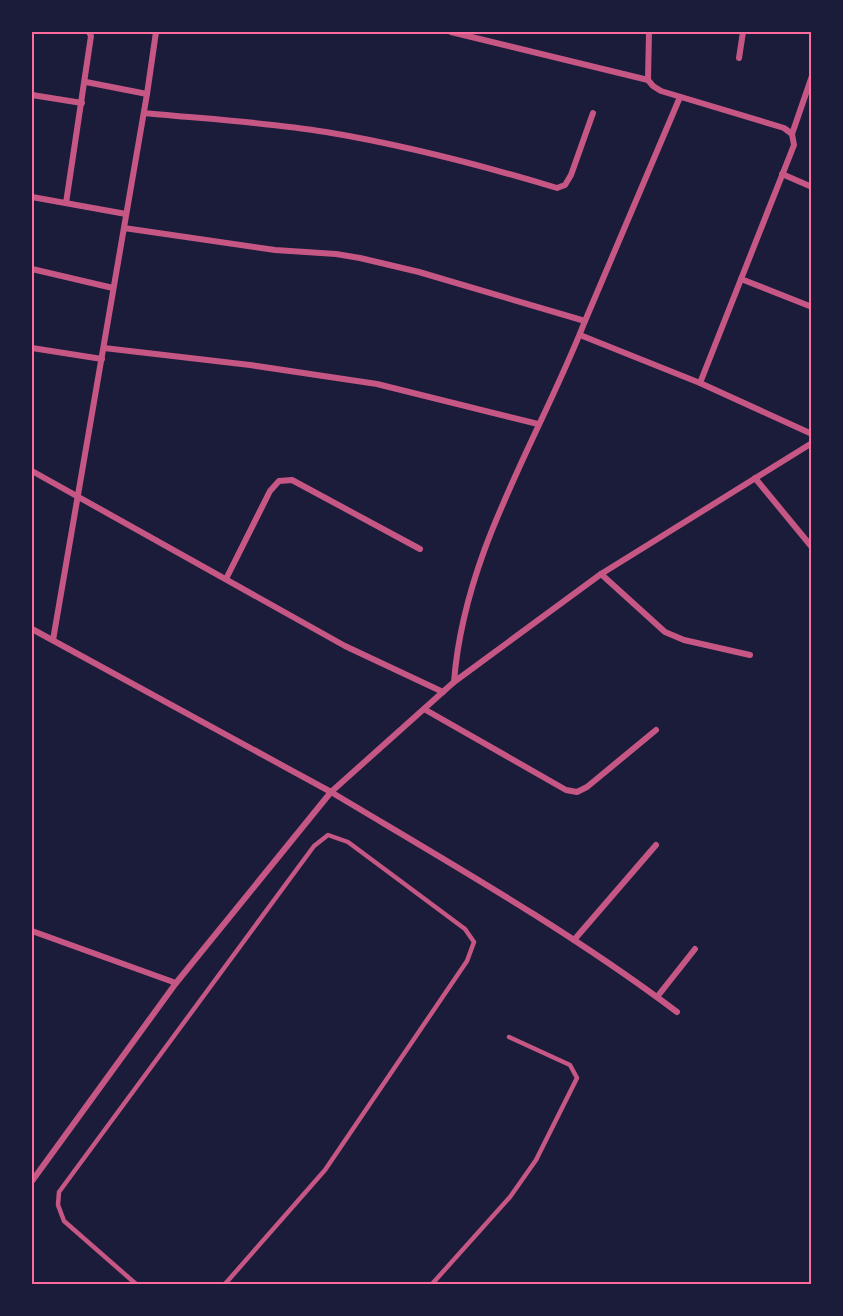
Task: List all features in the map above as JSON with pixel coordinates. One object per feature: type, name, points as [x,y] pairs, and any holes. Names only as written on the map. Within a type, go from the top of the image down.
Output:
[{"type":"street","points":[[66,203],[86,82],[92,36],[89,32]]},
{"type":"street","points":[[53,640],[79,500],[156,32]]},
{"type":"street","points":[[451,32],[648,80],[661,91],[784,128],[792,135]]},
{"type":"street","points":[[648,80],[649,32]]},
{"type":"street","points":[[739,58],[743,32]]},
{"type":"street","points":[[700,383],[794,146],[792,135],[812,76]]},
{"type":"street","points":[[86,82],[147,94]]},
{"type":"street","points":[[32,95],[82,103]]},
{"type":"street","points":[[454,682],[460,633],[488,535],[580,335],[680,97]]},
{"type":"street","points":[[144,113],[324,132],[378,141],[452,158],[556,188],[565,185],[571,175],[592,112]]},
{"type":"street","points":[[782,174],[812,187]]},
{"type":"street","points":[[32,197],[126,214]]},
{"type":"street","points":[[124,228],[275,250],[360,258],[419,272],[585,321]]},
{"type":"street","points":[[32,269],[114,288]]},
{"type":"street","points":[[741,279],[812,307]]},
{"type":"street","points":[[580,335],[700,383],[812,434]]},
{"type":"street","points":[[32,348],[102,359]]},
{"type":"street","points":[[104,348],[250,365],[376,384],[538,424]]},
{"type":"street","points":[[32,1181],[176,983],[330,792],[454,682],[601,574],[812,443]]},
{"type":"street","points":[[32,471],[79,500],[345,646],[443,692]]},
{"type":"street","points":[[755,478],[811,546]]},
{"type":"street","points":[[226,579],[270,491],[279,481],[292,480],[420,549]]},
{"type":"street","points":[[601,574],[665,632],[684,640],[750,655]]},
{"type":"street","points":[[32,629],[330,792],[486,884],[574,940],[677,1012]]},
{"type":"street","points":[[424,709],[566,790],[577,792],[587,787],[656,730]]},
{"type":"street","points":[[574,940],[657,845]]},
{"type":"street","points":[[32,931],[176,983]]},
{"type":"street","points":[[657,997],[695,950]]},
{"type":"lane","points":[[136,1284],[64,1221],[58,1205],[59,1192],[314,846],[328,835],[348,842],[465,929],[474,942],[466,962],[325,1170],[225,1284]]},
{"type":"lane","points":[[432,1284],[510,1197],[536,1160],[577,1078],[570,1065],[509,1038]]}]
